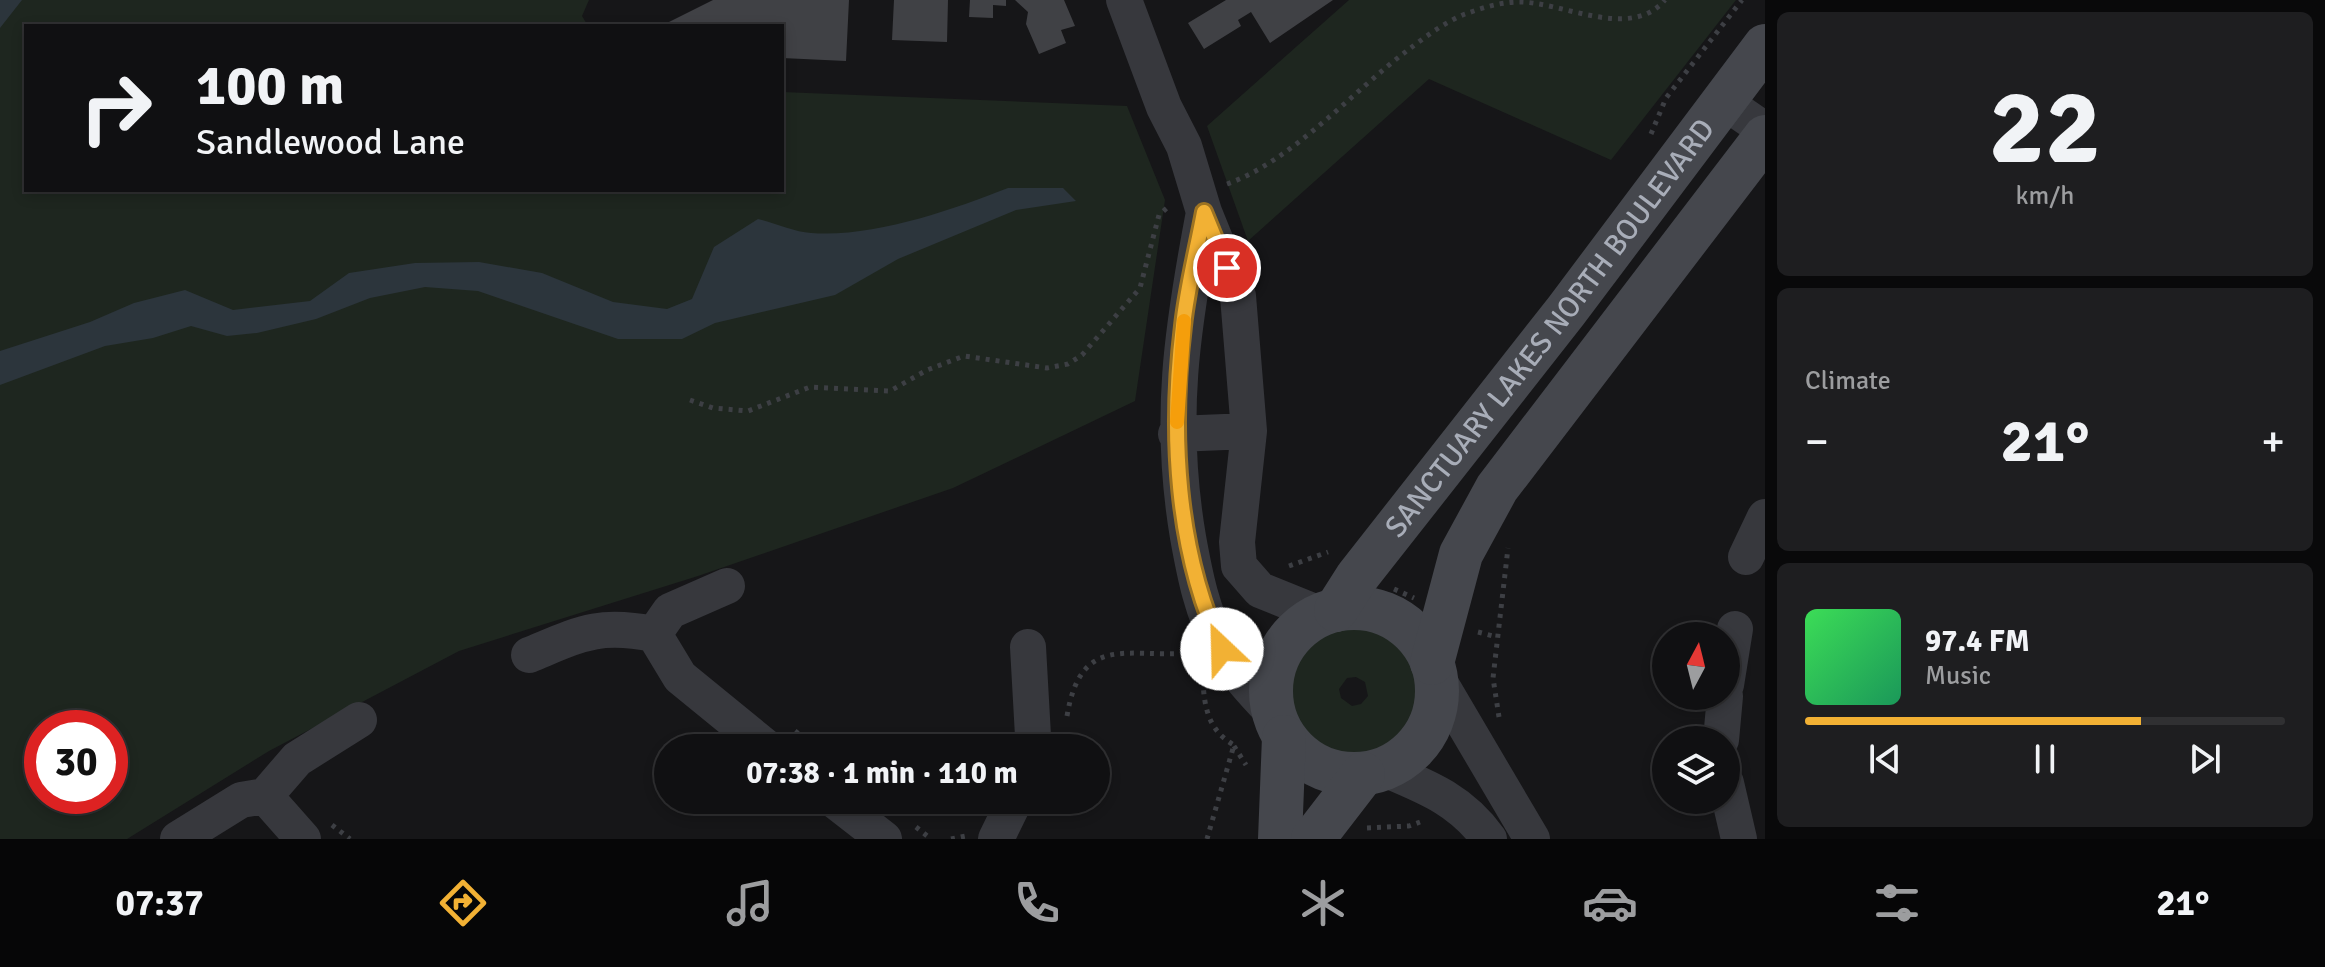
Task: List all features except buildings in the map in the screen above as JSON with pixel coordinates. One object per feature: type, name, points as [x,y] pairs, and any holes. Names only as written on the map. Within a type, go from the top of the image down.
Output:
[{"type":"street","points":[[1124,0],[1164,107],[1184,146],[1204,212],[1238,296],[1249,431],[1237,542],[1239,566],[1260,590],[1339,601],[1383,614],[1404,625],[1421,642],[1477,748],[1532,839]]},
{"type":"street","name":"SANCTUARY LAKES NORTH BOULEVARD","points":[[1339,601],[1557,322],[1765,46]]},
{"type":"street","points":[[1723,101],[1765,130]]},
{"type":"street","name":"SANCTUARY LAKES NORTH BOULEVARD","points":[[1434,670],[1443,620],[1461,554],[1497,488],[1765,137]]},
{"type":"street","points":[[1204,212],[1183,326],[1176,434],[1199,596],[1222,649],[1299,754],[1318,767],[1340,774],[1373,772],[1444,794],[1474,818],[1489,839]]},
{"type":"street","points":[[1176,434],[1249,431]]},
{"type":"street","points":[[1746,557],[1765,517]]},
{"type":"street","points":[[654,634],[670,611],[727,586]]},
{"type":"street","points":[[1280,839],[1279,725],[1270,689],[1280,655],[1301,627],[1339,601]]},
{"type":"street","points":[[529,655],[590,630],[618,627],[654,634],[680,677],[750,734]]},
{"type":"street","points":[[1028,647],[1033,734]]},
{"type":"street","points":[[1313,839],[1373,772],[1409,754],[1427,732],[1436,705],[1434,670]]},
{"type":"street","points":[[178,839],[241,800],[265,796],[297,759],[359,720]]},
{"type":"street","points":[[265,796],[303,839]]},
{"type":"street","points":[[852,814],[884,839]]},
{"type":"street","points":[[996,839],[1008,814]]},
{"type":"street","points":[[1733,814],[1739,839]]},
{"type":"path","points":[[1477,748],[1494,731],[1500,716],[1493,678],[1508,542]]},
{"type":"path","points":[[1320,556],[1331,567],[1339,601],[1402,592],[1443,620],[1497,637]]},
{"type":"path","points":[[1065,727],[1073,689],[1082,670],[1093,661],[1107,653],[1190,653]]},
{"type":"path","points":[[1360,829],[1417,823],[1425,819],[1444,794]]},
{"type":"shaded area","points":[[0,0],[589,0],[582,16],[587,24],[24,24],[24,192],[784,192],[784,92],[1127,106],[1165,200],[1135,401],[953,488],[698,576],[459,651],[269,751],[127,839],[0,839]]},
{"type":"shaded area","points":[[0,0],[22,0],[0,28]]},
{"type":"shaded area","points":[[1349,0],[1736,0],[1611,160],[1429,79],[1248,241],[1207,126]]},
{"type":"shaded area","points":[[1008,188],[1063,188],[1076,201],[1016,210],[898,259],[835,295],[715,323],[682,339],[618,339],[478,291],[425,287],[370,298],[316,319],[257,333],[227,336],[191,326],[153,338],[105,346],[0,385],[0,351],[90,322],[134,303],[185,290],[233,310],[310,301],[349,273],[415,263],[479,262],[542,273],[613,302],[667,309],[692,299],[714,247],[758,219],[805,232],[860,231],[911,221]]},
{"type":"shaded area","points":[[1356,624],[1389,639],[1413,663],[1421,694],[1417,711],[1407,728],[1377,753],[1346,756],[1319,744],[1299,721],[1289,692],[1293,663],[1314,639]],"holes":[[[1356,677],[1365,682],[1368,696],[1361,704],[1352,706],[1341,698],[1339,689],[1347,678]]]},
{"type":"slow traffic","points":[[1177,422],[1184,321]]},
{"type":"route","points":[[1222,649],[1199,596],[1180,483],[1176,434],[1183,326],[1204,212],[1227,268]]}]
